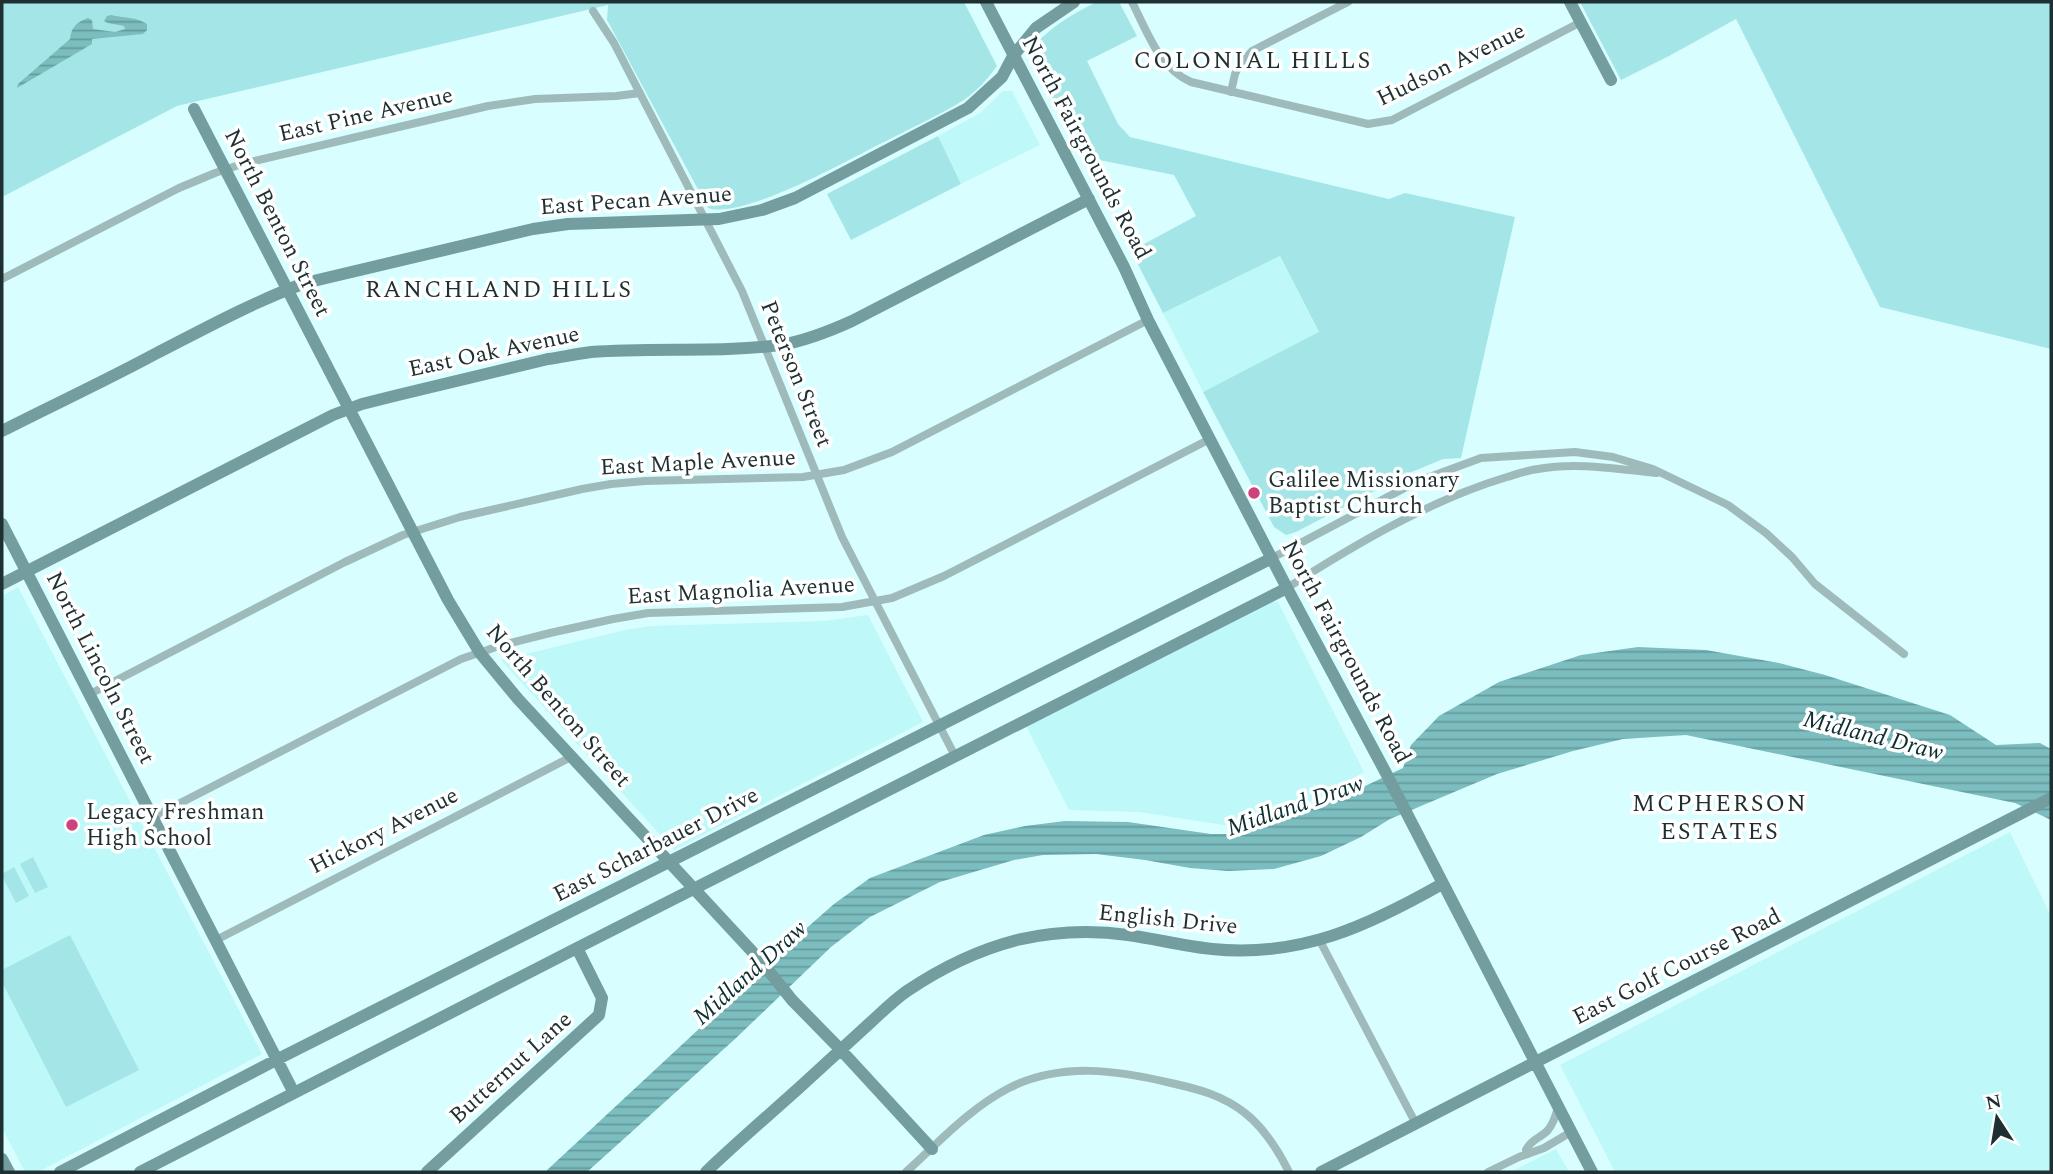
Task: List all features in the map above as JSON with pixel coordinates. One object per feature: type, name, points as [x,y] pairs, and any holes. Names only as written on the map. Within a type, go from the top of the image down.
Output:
[{"type":"street","name":"North Fairgrounds Road","points":[[986,2],[1133,284],[1148,320],[1287,589],[1407,812],[1591,1172]]},
{"type":"street","name":"East Pecan Avenue","points":[[2,431],[236,312],[288,289],[335,275],[534,229],[568,224],[719,219],[762,210],[784,202],[954,116],[978,100],[999,80],[1013,56],[1036,27],[1074,2]]},
{"type":"street","name":"Hudson Avenue","points":[[1132,2],[1157,51],[1173,72],[1189,82],[1358,123],[1392,120],[1581,22]]},
{"type":"street","points":[[1230,92],[1239,66],[1255,49],[1348,2]]},
{"type":"street","points":[[1570,2],[1611,80]]},
{"type":"street","name":"Peterson Street","points":[[593,11],[614,43],[742,290],[842,537],[955,756]]},
{"type":"street","name":"East Pine Avenue","points":[[2,279],[179,188],[226,169],[488,106],[531,99],[640,93]]},
{"type":"street","name":"North Benton Street","points":[[194,109],[448,600],[480,653],[517,699],[932,1149]]},
{"type":"street","name":"East Oak Avenue","points":[[2,584],[304,428],[349,409],[435,386],[578,354],[765,346],[802,339],[844,324],[1088,199]]},
{"type":"street","name":"East Maple Avenue","points":[[90,694],[345,562],[413,531],[460,517],[611,484],[773,479],[844,470],[892,452],[1148,320]]},
{"type":"street","name":"East Magnolia Avenue","points":[[153,817],[461,659],[550,633],[648,613],[832,607],[892,598],[925,585],[1210,439]]},
{"type":"street","points":[[1272,558],[1416,482],[1481,458],[1575,452],[1613,457],[1653,468],[1728,505],[1783,549],[1815,584],[1905,654]]},
{"type":"street","points":[[140,1172],[159,1168],[294,1093],[1287,589],[1331,560],[1484,484],[1537,469],[1578,465],[1665,474]]},
{"type":"street","name":"North Lincoln Street","points":[[2,524],[294,1093]]},
{"type":"street","name":"East Scharbauer Drive","points":[[60,1172],[278,1059],[1272,558]]},
{"type":"street","name":"Hickory Avenue","points":[[216,940],[570,757]]},
{"type":"street","name":"East Golf Course Road","points":[[1321,1172],[2051,798]]},
{"type":"street","name":"English Drive","points":[[706,1172],[901,996],[968,957],[1017,940],[1068,933],[1129,935],[1203,948],[1271,949],[1320,941],[1362,925],[1443,884]]},
{"type":"street","points":[[1320,941],[1416,1124]]},
{"type":"street","name":"Butternut Lane","points":[[427,1172],[599,1015],[601,998],[577,948]]},
{"type":"street","points":[[906,1172],[995,1096],[1011,1087],[1075,1070],[1127,1073],[1184,1085],[1222,1098],[1243,1112],[1265,1134],[1289,1172]]},
{"type":"street","points":[[1528,1154],[1527,1146],[1547,1132],[1558,1107]]},
{"type":"street","points":[[1488,1172],[1544,1148],[1571,1132]]},
{"type":"street","points":[[2,1158],[9,1172]]},
{"type":"shaded area","points":[[2,2],[964,2],[997,66],[980,86],[959,103],[821,174],[745,205],[724,209],[708,208],[607,20],[608,5],[177,106],[2,197]]},
{"type":"shaded area","points":[[1097,2],[1119,2],[1137,36],[1087,61],[1118,124],[1130,137],[1389,199],[1405,193],[1515,217],[1461,458],[1443,459],[1407,474],[1296,532],[1286,535],[1274,527],[1203,392],[1319,332],[1280,256],[1163,313],[1131,251],[1196,216],[1174,175],[1084,157],[1030,56],[1030,49],[1054,28]]},
{"type":"shaded area","points":[[1580,2],[2051,2],[2051,349],[1880,307],[1736,19],[1621,80]]},
{"type":"shaded area","points":[[1003,91],[1012,91],[1040,145],[961,184],[938,136],[980,113]]},
{"type":"shaded area","points":[[938,136],[961,184],[851,240],[827,194]]},
{"type":"shaded area","points":[[1280,256],[1319,333],[1203,392],[1163,313]]},
{"type":"shaded area","name":"Legacy Freshman High School","points":[[18,587],[262,1054],[38,1172],[25,1172],[2,1128],[2,596]]},
{"type":"shaded area","points":[[1271,601],[1278,602],[1364,772],[1324,795],[1272,818],[1249,824],[1224,825],[1139,812],[1069,810],[1026,726]]},
{"type":"shaded area","points":[[868,615],[923,722],[674,850],[501,660],[650,626],[824,621]]},
{"type":"shaded area","points":[[2010,832],[2051,916],[2051,1172],[1615,1172],[1560,1065]]},
{"type":"shaded area","points":[[33,857],[48,887],[35,893],[20,864]]},
{"type":"shaded area","points":[[14,867],[29,896],[16,903],[2,876]]},
{"type":"shaded area","points":[[70,935],[139,1070],[66,1107],[2,982],[2,970]]},
{"type":"shaded area","points":[[1556,1149],[1569,1172],[1511,1172]]},
{"type":"water","points":[[111,15],[143,22],[147,24],[147,30],[143,34],[92,39],[92,44],[17,88],[18,84],[70,39],[73,28],[81,21],[88,18],[92,20],[93,29],[115,32],[125,29],[124,26],[104,21]]},
{"type":"water","name":"Midland Draw","points":[[1638,647],[1706,650],[1779,663],[1950,715],[1996,745],[2040,743],[2051,749],[2051,820],[2015,803],[1686,735],[1623,739],[1497,774],[1390,819],[1361,837],[1321,856],[1274,869],[1228,871],[1190,868],[1096,854],[1043,855],[1014,860],[940,882],[870,917],[831,947],[735,1039],[587,1172],[545,1172],[776,955],[834,904],[870,878],[984,835],[1025,826],[1065,821],[1128,822],[1211,834],[1236,834],[1275,824],[1403,768],[1411,745],[1439,716],[1499,682],[1581,655]]},
{"type":"place","name":"Galilee Missionary Baptist Church","points":[[1254,493]]},
{"type":"place","name":"Legacy Freshman High School","points":[[72,825]]},
{"type":"district","name":"COLONIAL HILLS","points":[[1253,61]]},
{"type":"district","name":"RANCHLAND HILLS","points":[[499,290]]},
{"type":"district","name":"MCPHERSON ESTATES","points":[[1720,818]]}]
